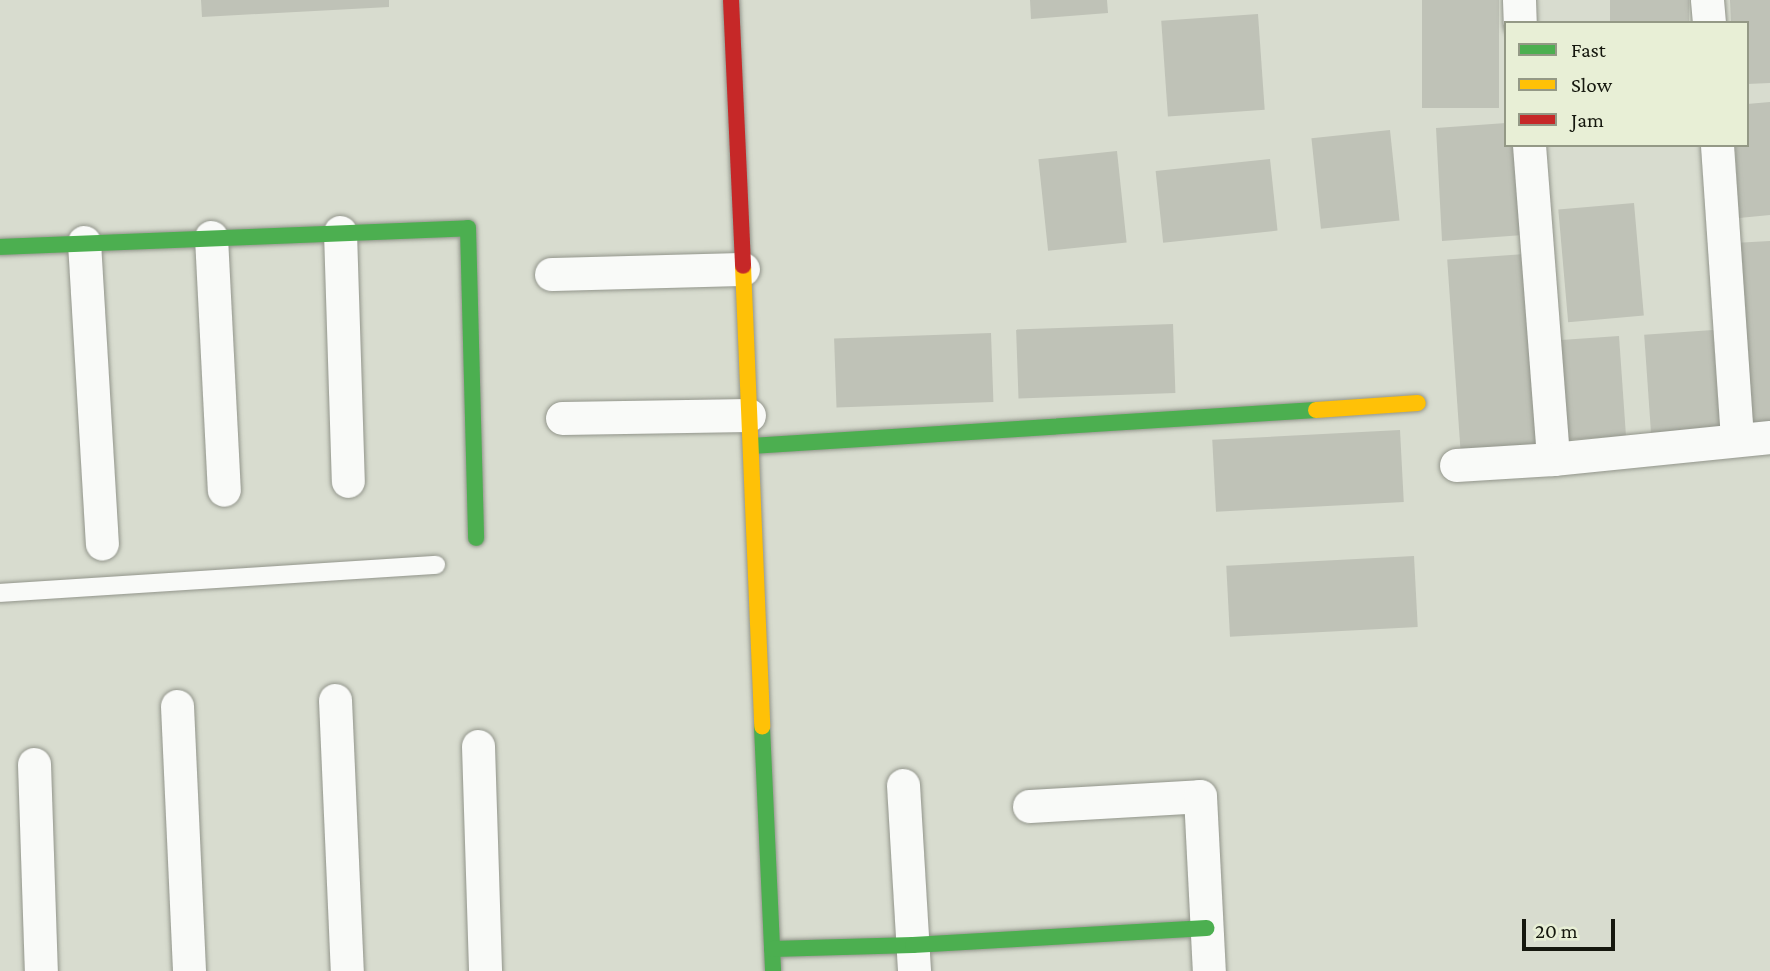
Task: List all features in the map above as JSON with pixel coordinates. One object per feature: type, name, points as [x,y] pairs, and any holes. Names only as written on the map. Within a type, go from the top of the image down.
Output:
[{"type":"street","points":[[732,0],[773,971]]},
{"type":"street","points":[[1519,0],[1520,21]]},
{"type":"street","points":[[1707,0],[1709,21]]},
{"type":"street","points":[[1529,147],[1553,459]]},
{"type":"street","points":[[1717,147],[1737,438]]},
{"type":"street","points":[[0,247],[468,228],[476,538]]},
{"type":"street","points":[[340,232],[348,481]]},
{"type":"street","points":[[211,237],[224,490]]},
{"type":"street","points":[[84,242],[102,543]]},
{"type":"street","points":[[551,275],[743,269]]},
{"type":"street","points":[[562,418],[750,430],[1418,403]]},
{"type":"street","points":[[1456,465],[1553,459],[1737,438],[1770,437]]},
{"type":"street","points":[[335,700],[347,971]]},
{"type":"street","points":[[177,706],[189,971]]},
{"type":"street","points":[[478,747],[485,971]]},
{"type":"street","points":[[34,764],[41,971]]},
{"type":"street","points":[[903,785],[913,958]]},
{"type":"street","points":[[1029,806],[1200,796],[1209,971]]},
{"type":"street","points":[[772,949],[913,958],[1207,928]]},
{"type":"lane","points":[[0,593],[436,565]]},
{"type":"building","points":[[201,0],[389,0],[389,7],[202,17]]},
{"type":"building","points":[[1030,0],[1107,0],[1108,13],[1031,19]]},
{"type":"building","points":[[1422,0],[1499,0],[1499,108],[1422,108]]},
{"type":"building","points":[[1610,0],[1689,0],[1689,21],[1610,21]]},
{"type":"building","points":[[1730,0],[1770,0],[1770,83],[1749,84],[1749,21],[1731,21]]},
{"type":"building","points":[[1258,14],[1265,110],[1168,117],[1161,21]]},
{"type":"building","points":[[1770,102],[1770,215],[1739,218],[1735,147],[1749,147],[1749,104]]},
{"type":"building","points":[[1504,123],[1504,147],[1515,147],[1523,235],[1442,241],[1436,128]]},
{"type":"building","points":[[1390,130],[1400,221],[1321,229],[1311,138]]},
{"type":"building","points":[[1117,151],[1127,242],[1048,251],[1038,159]]},
{"type":"building","points":[[1270,159],[1278,231],[1163,243],[1156,171]]},
{"type":"building","points":[[1634,203],[1644,316],[1568,322],[1558,210]]},
{"type":"building","points":[[1770,241],[1770,428],[1748,430],[1734,243]]},
{"type":"building","points":[[1525,254],[1538,445],[1461,450],[1447,259]]},
{"type":"building","points":[[1173,324],[1175,393],[1019,398],[1016,329]]},
{"type":"building","points":[[1713,330],[1720,429],[1651,434],[1644,335]]},
{"type":"building","points":[[991,333],[993,402],[837,407],[834,338]]},
{"type":"building","points":[[1619,336],[1626,436],[1557,441],[1550,341]]},
{"type":"building","points":[[1400,430],[1404,502],[1216,512],[1212,440]]},
{"type":"building","points":[[1414,556],[1418,627],[1230,637],[1226,566]]},
{"type":"traffic: fast","points":[[0,247],[468,228],[476,538]]},
{"type":"traffic: fast","points":[[751,446],[1316,410]]},
{"type":"traffic: fast","points":[[762,727],[773,971]]},
{"type":"traffic: fast","points":[[772,949],[913,945],[1207,928]]},
{"type":"traffic: slow","points":[[743,266],[762,727]]},
{"type":"traffic: slow","points":[[1316,410],[1418,403]]},
{"type":"traffic: jam","points":[[731,0],[743,266]]}]
